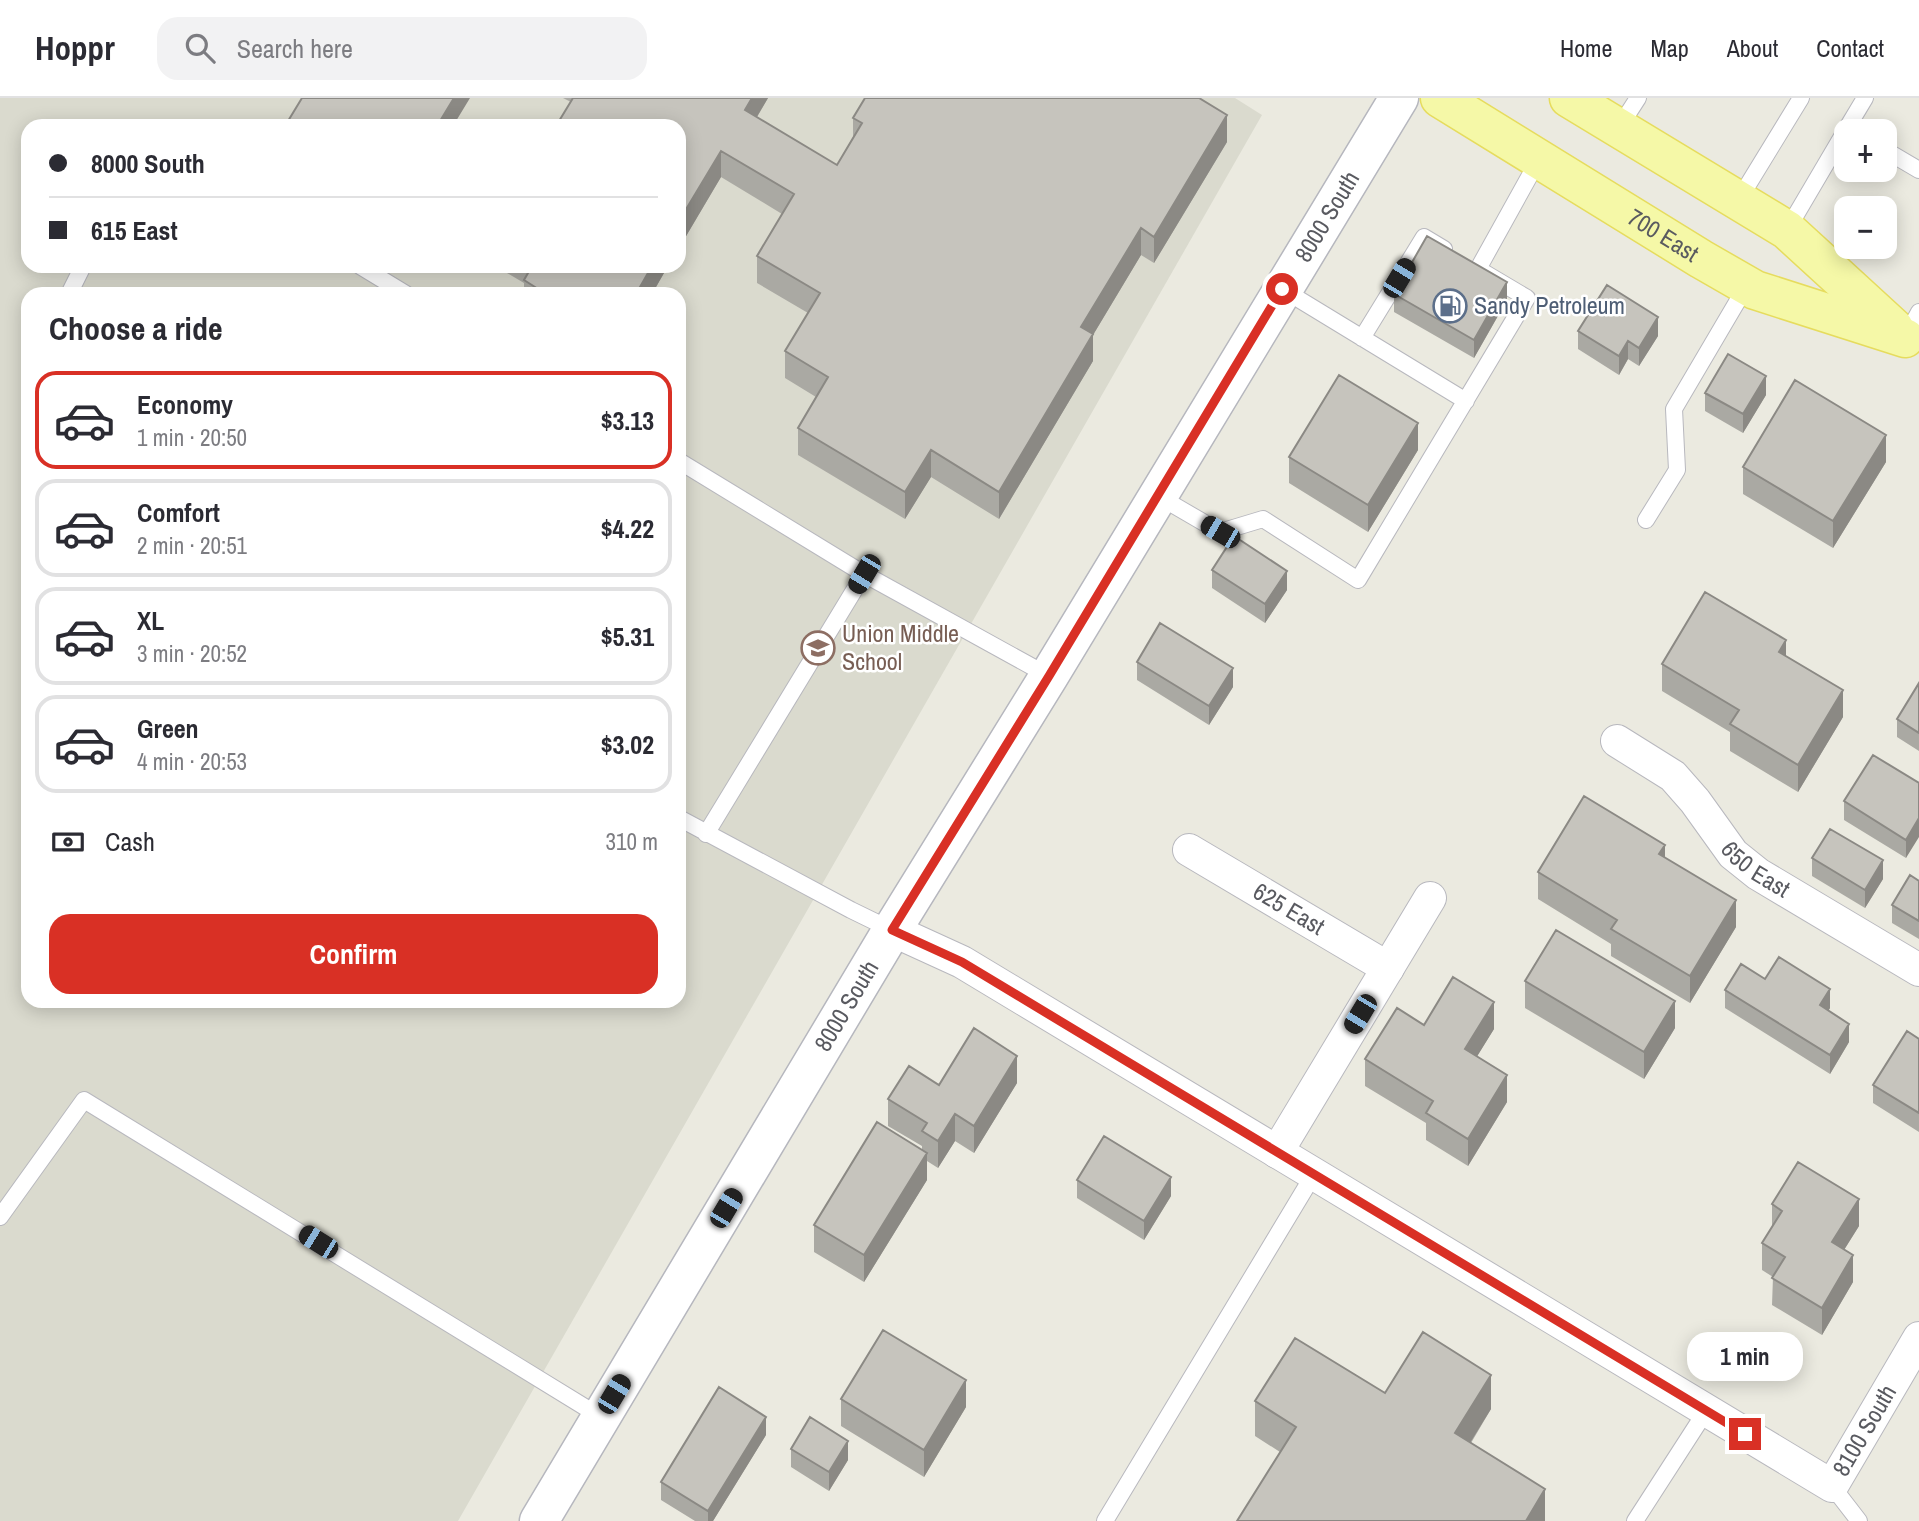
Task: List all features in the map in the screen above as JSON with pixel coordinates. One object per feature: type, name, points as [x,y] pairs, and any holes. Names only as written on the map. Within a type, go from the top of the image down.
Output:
[{"type":"main road","name":"700 East","points":[[1440,98],[1755,290],[1914,332]]},
{"type":"main road","name":"700 East","points":[[1569,98],[1628,114],[1737,202],[1787,230],[1914,332]]},
{"type":"street","name":"8000 South","points":[[539,1521],[892,930],[1399,98]]},
{"type":"street","name":"650 East","points":[[1617,741],[1673,776],[1695,801],[1733,854],[1758,874],[1919,970]]},
{"type":"street","name":"625 East","points":[[1189,850],[1388,968]]},
{"type":"street","points":[[1277,1152],[1430,898]]},
{"type":"street","points":[[892,930],[962,962],[1832,1486]]},
{"type":"street","name":"8100 South","points":[[1832,1486],[1919,1338]]},
{"type":"lane","points":[[1737,202],[1801,98]]},
{"type":"lane","points":[[1855,119],[1865,98]]},
{"type":"lane","points":[[1787,230],[1834,155]]},
{"type":"lane","points":[[1897,157],[1919,170]]},
{"type":"lane","points":[[1467,263],[1539,159]]},
{"type":"lane","points":[[1158,496],[1220,532],[1263,519],[1358,580],[1527,298],[1424,237],[1362,338]]},
{"type":"lane","points":[[371,273],[394,287]]},
{"type":"lane","points":[[1647,520],[1677,470],[1674,409],[1747,285]]},
{"type":"lane","points":[[1282,289],[1466,401]]},
{"type":"lane","points":[[686,465],[864,574],[1049,676]]},
{"type":"lane","points":[[706,834],[864,574]]},
{"type":"lane","points":[[686,822],[892,930]]},
{"type":"lane","points":[[0,1217],[84,1100],[601,1417]]},
{"type":"lane","points":[[1105,1521],[1314,1174]]},
{"type":"lane","points":[[1636,1521],[1706,1411]]},
{"type":"lane","points":[[1832,1486],[1859,1521]]},
{"type":"shaded area","name":"Union Middle School","points":[[0,98],[1235,98],[1262,115],[458,1521],[0,1521]]},
{"type":"building","points":[[302,98],[454,98],[441,119],[289,119]]},
{"type":"building","points":[[573,98],[752,98],[745,110],[837,165],[862,123],[853,118],[865,98],[1199,98],[1227,115],[1154,237],[1141,228],[1081,327],[1093,334],[999,492],[931,450],[905,492],[798,428],[828,377],[785,351],[820,293],[757,256],[794,194],[721,151],[686,209],[686,119],[560,119]]},
{"type":"building","name":"Sandy Petroleum","points":[[1427,236],[1507,282],[1474,340],[1394,294]]},
{"type":"building","points":[[528,273],[648,273],[640,287],[535,287],[524,280]]},
{"type":"building","points":[[1607,285],[1658,317],[1639,348],[1628,341],[1619,356],[1578,331]]},
{"type":"building","points":[[1728,354],[1766,376],[1743,414],[1705,393]]},
{"type":"building","points":[[1339,375],[1418,423],[1368,505],[1289,457]]},
{"type":"building","points":[[1795,380],[1886,435],[1833,521],[1743,467]]},
{"type":"building","points":[[1234,536],[1287,571],[1265,604],[1212,570]]},
{"type":"building","points":[[1705,592],[1786,640],[1779,652],[1843,690],[1798,765],[1730,724],[1739,710],[1662,664]]},
{"type":"building","points":[[1160,623],[1233,668],[1209,706],[1137,662]]},
{"type":"building","points":[[1919,683],[1919,733],[1897,719]]},
{"type":"building","points":[[1873,755],[1919,783],[1919,818],[1906,840],[1844,801]]},
{"type":"building","points":[[1584,796],[1665,845],[1659,854],[1736,900],[1690,976],[1611,929],[1617,920],[1538,872]]},
{"type":"building","points":[[1830,829],[1883,860],[1865,890],[1812,858]]},
{"type":"building","points":[[1910,875],[1919,881],[1919,921],[1892,905]]},
{"type":"building","points":[[1556,930],[1675,1001],[1644,1052],[1525,981]]},
{"type":"building","points":[[1779,957],[1830,989],[1820,1005],[1849,1024],[1830,1055],[1725,990],[1741,964],[1765,979]]},
{"type":"building","points":[[1453,977],[1494,1002],[1465,1049],[1507,1075],[1468,1139],[1426,1113],[1433,1101],[1365,1059],[1397,1008],[1424,1025]]},
{"type":"building","points":[[974,1028],[1017,1056],[974,1126],[955,1114],[938,1141],[922,1131],[927,1123],[888,1099],[909,1066],[939,1085]]},
{"type":"building","points":[[1907,1031],[1919,1039],[1919,1113],[1873,1085]]},
{"type":"building","points":[[877,1122],[927,1153],[864,1255],[814,1225]]},
{"type":"building","points":[[1104,1136],[1171,1177],[1144,1221],[1077,1180]]},
{"type":"building","points":[[1798,1162],[1859,1199],[1832,1242],[1853,1255],[1822,1308],[1772,1278],[1785,1257],[1762,1243],[1782,1211],[1772,1204]]},
{"type":"building","points":[[883,1330],[966,1380],[924,1450],[841,1399]]},
{"type":"building","points":[[1423,1332],[1491,1375],[1455,1433],[1545,1489],[1526,1521],[1237,1521],[1296,1427],[1255,1401],[1295,1338],[1385,1393]]},
{"type":"building","points":[[719,1387],[766,1417],[708,1511],[661,1482]]},
{"type":"building","points":[[810,1417],[848,1441],[829,1472],[791,1449]]},
{"type":"place","name":"Sandy Petroleum","points":[[1450,306]]},
{"type":"place","name":"Union Middle School","points":[[818,648]]},
{"type":"route","points":[[1282,289],[1049,676],[892,930],[962,962],[1745,1434]]}]
